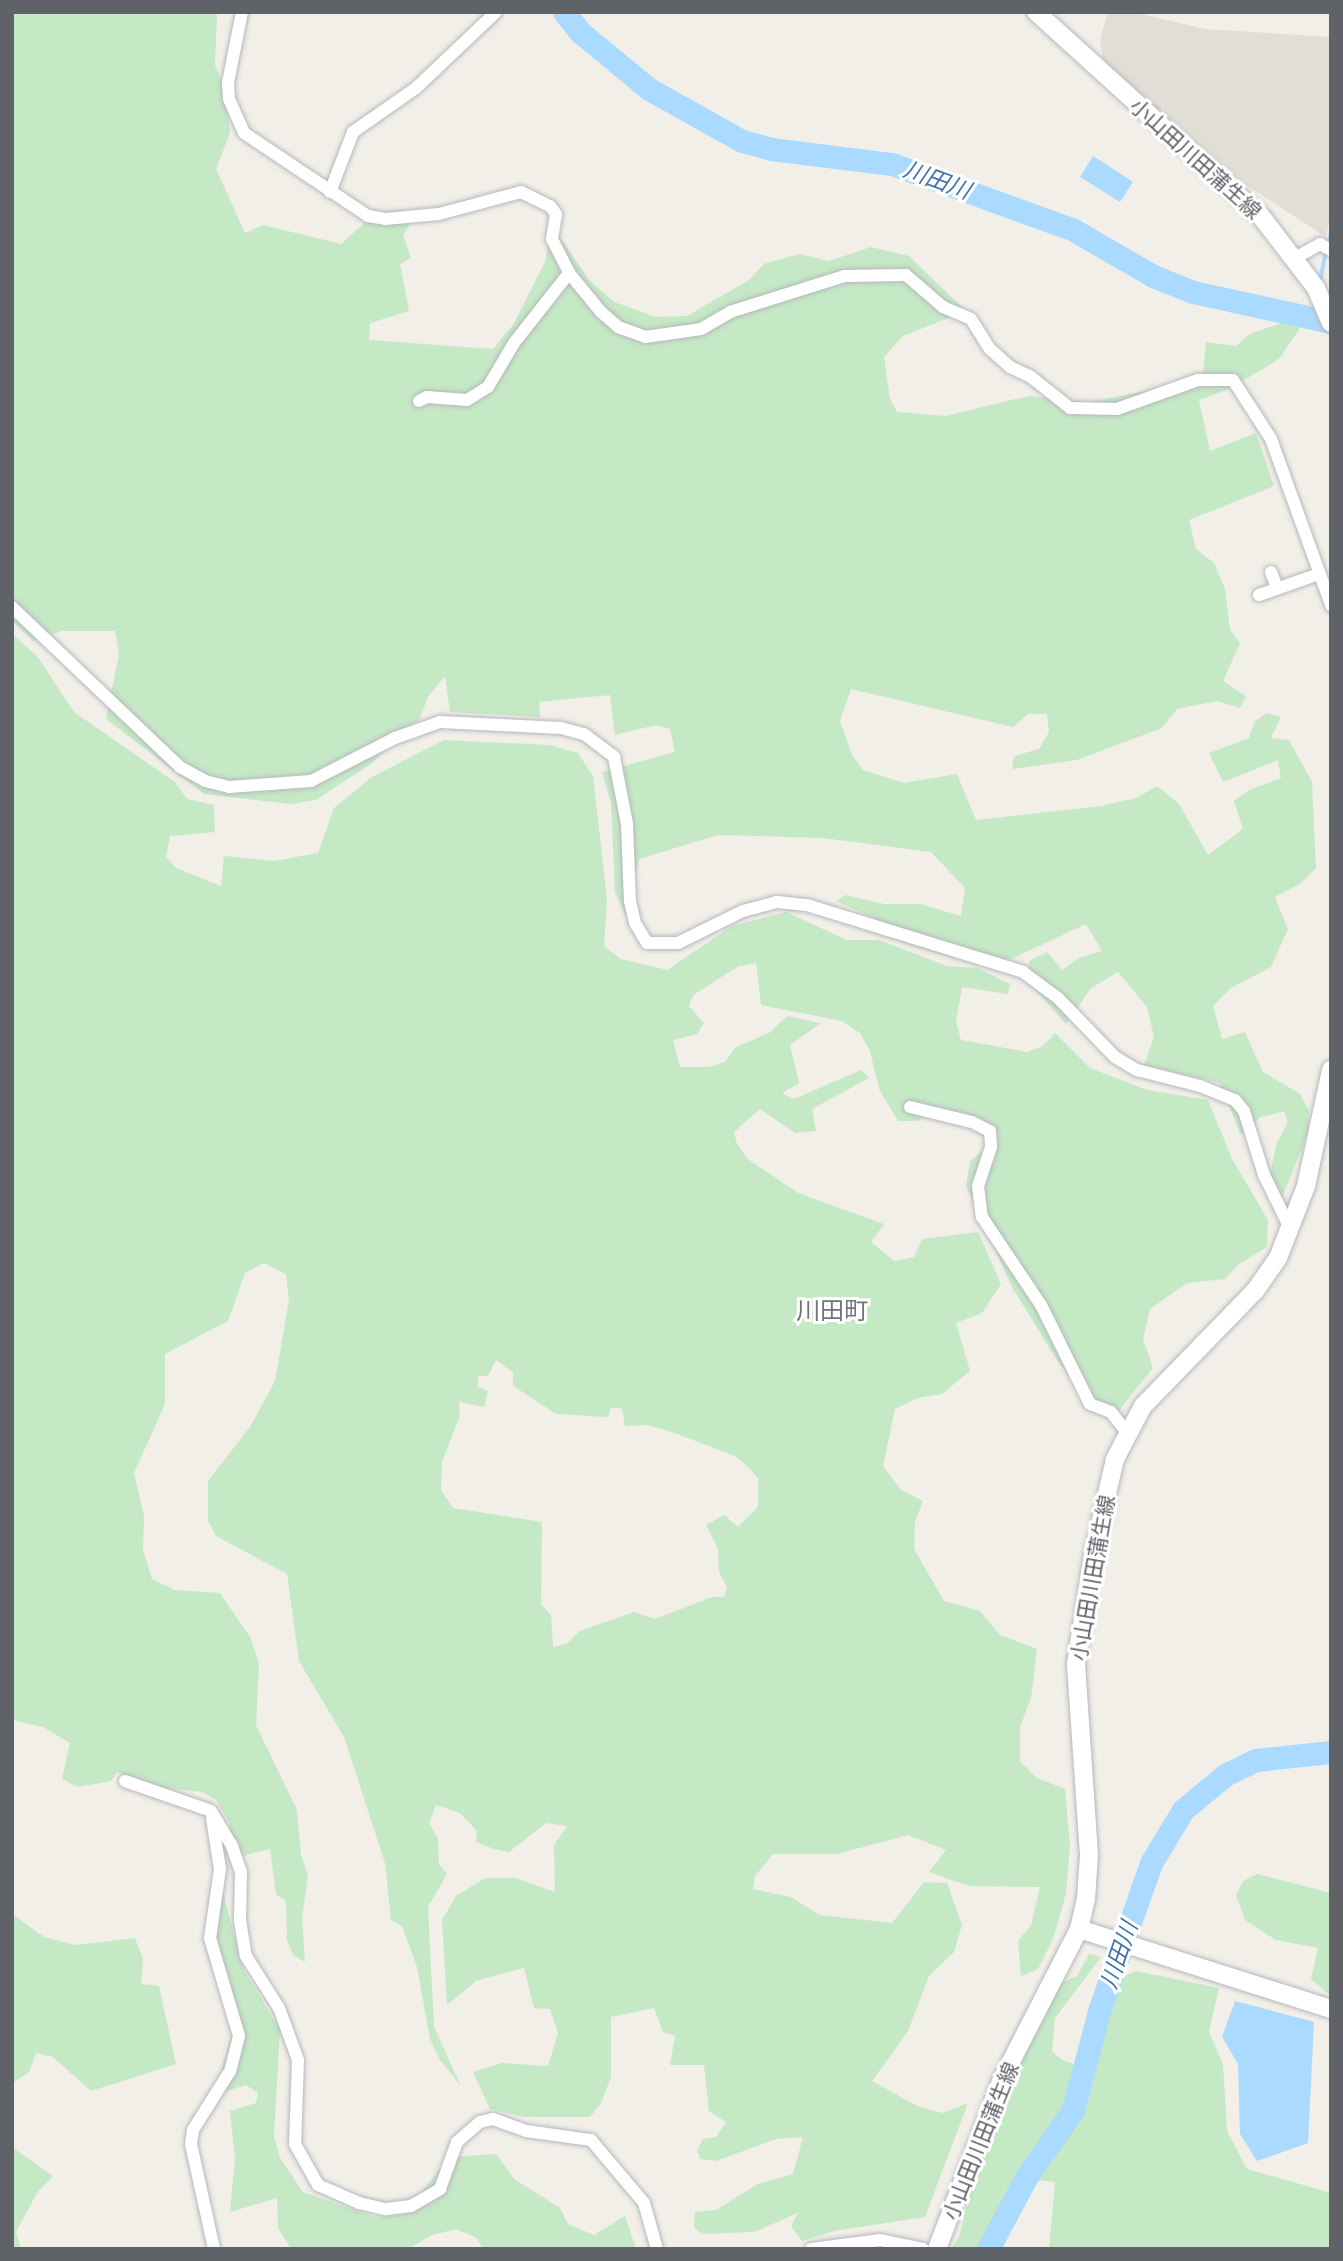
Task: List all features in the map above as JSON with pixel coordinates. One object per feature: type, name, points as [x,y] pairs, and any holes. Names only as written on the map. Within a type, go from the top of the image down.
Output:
[{"type":"main road","name":"小山田川田蒲生線","points":[[1036,12],[1260,215],[1315,288],[1331,323]]},
{"type":"main road","name":"小山田川田蒲生線","points":[[937,2249],[1002,2079],[1086,1931],[1089,1855],[1076,1699],[1077,1646],[1105,1496],[1126,1431],[1160,1387],[1255,1291],[1291,1231],[1306,1186],[1331,1070]]},
{"type":"main road","points":[[1086,1931],[1331,2009]]},
{"type":"street","points":[[242,12],[228,83],[235,116],[244,133],[368,216],[385,219],[465,209],[521,192],[551,206],[556,214],[552,239],[569,273],[601,312],[618,327],[645,337],[674,336],[701,329],[730,312],[844,276],[906,275],[943,307],[971,318],[990,349],[1010,367],[1031,377],[1070,408],[1117,409],[1198,380],[1233,380],[1272,439],[1331,605]]},
{"type":"street","points":[[330,192],[353,132],[416,88],[496,12]]},
{"type":"street","points":[[1295,258],[1325,247]]},
{"type":"street","points":[[419,401],[427,397],[467,400],[488,387],[514,343],[569,273]]},
{"type":"street","points":[[1270,572],[1277,588]]},
{"type":"street","points":[[1259,595],[1319,574]]},
{"type":"street","points":[[12,607],[180,766],[205,781],[229,787],[311,781],[395,738],[440,722],[561,728],[584,734],[614,757],[627,824],[630,901],[635,923],[647,943],[678,943],[743,911],[777,902],[807,905],[1023,972],[1058,998],[1115,1057],[1137,1070],[1200,1086],[1235,1100],[1249,1122],[1264,1175],[1291,1231]]},
{"type":"street","points":[[909,1107],[972,1122],[990,1131],[991,1147],[978,1186],[982,1217],[1041,1305],[1090,1405],[1111,1412],[1126,1431]]},
{"type":"street","points":[[125,1781],[211,1811],[239,1863],[246,1955],[279,2008],[298,2060],[295,2144],[318,2185],[359,2203],[386,2208],[411,2206],[440,2189],[457,2142],[480,2122],[493,2119],[526,2131],[591,2140],[644,2203],[657,2249]]},
{"type":"street","points":[[211,1811],[220,1869],[211,1937],[239,2036],[230,2071],[193,2130],[191,2144],[214,2249]]},
{"type":"street","points":[[811,2249],[880,2240],[923,2249]]},
{"type":"shaded area","points":[[1108,12],[1133,12],[1205,29],[1331,37],[1331,212],[1326,237],[1234,177],[1103,59],[1100,40]]},
{"type":"green space","points":[[12,12],[217,12],[215,65],[225,91],[230,133],[216,169],[245,233],[263,225],[341,244],[375,213],[405,210],[429,218],[410,224],[403,235],[411,258],[400,264],[409,311],[370,323],[369,340],[493,349],[513,325],[545,262],[552,225],[589,280],[614,302],[656,317],[687,316],[749,280],[764,264],[799,254],[829,261],[871,247],[909,256],[966,311],[903,336],[884,357],[890,399],[897,412],[945,416],[1029,396],[1089,402],[1191,382],[1203,373],[1206,342],[1236,346],[1250,334],[1287,321],[1300,328],[1279,359],[1229,389],[1199,400],[1210,451],[1256,433],[1274,486],[1189,520],[1196,549],[1214,563],[1225,589],[1230,630],[1240,643],[1223,681],[1246,696],[1240,708],[1217,701],[1177,709],[1162,728],[1077,760],[1012,769],[1014,756],[1039,749],[1049,732],[1047,714],[1028,714],[1013,727],[851,689],[840,721],[852,755],[863,770],[904,783],[957,774],[976,820],[1101,806],[1136,798],[1157,786],[1179,804],[1208,855],[1243,829],[1234,801],[1249,790],[1281,778],[1278,760],[1223,782],[1209,753],[1249,738],[1255,721],[1267,713],[1281,717],[1271,738],[1289,740],[1312,782],[1316,868],[1300,884],[1275,897],[1288,929],[1271,967],[1231,988],[1213,1006],[1222,1039],[1245,1032],[1263,1072],[1300,1094],[1309,1111],[1308,1134],[1277,1209],[1266,1196],[1276,1145],[1288,1122],[1284,1111],[1259,1118],[1241,1135],[1220,1083],[1144,1065],[1154,1037],[1147,1007],[1118,972],[1091,988],[1066,1024],[1029,983],[1029,961],[1047,952],[1062,970],[1079,958],[1102,951],[1086,924],[1011,959],[949,957],[893,939],[892,926],[836,901],[845,895],[884,904],[920,904],[961,916],[965,888],[931,852],[823,838],[718,835],[639,859],[626,916],[615,893],[611,803],[602,772],[675,752],[670,729],[656,725],[615,735],[610,695],[539,702],[540,717],[450,712],[445,676],[428,697],[420,718],[372,763],[316,800],[291,804],[204,794],[106,719],[119,654],[115,631],[61,631],[33,641],[12,621]]},
{"type":"green space","points":[[12,634],[37,656],[74,712],[175,782],[187,799],[214,805],[215,832],[170,836],[166,857],[176,868],[221,886],[224,856],[274,861],[318,853],[334,808],[372,777],[444,740],[549,745],[578,753],[593,776],[607,900],[604,946],[621,959],[667,970],[732,926],[786,912],[847,940],[879,940],[947,966],[977,968],[1010,984],[1008,994],[962,987],[956,1022],[961,1040],[1027,1052],[1043,1046],[1055,1033],[1090,1068],[1147,1090],[1208,1100],[1232,1159],[1268,1220],[1267,1247],[1239,1264],[1225,1279],[1187,1283],[1150,1309],[1143,1339],[1153,1368],[1112,1419],[1083,1395],[1057,1360],[1013,1289],[966,1186],[970,1161],[991,1145],[990,1131],[935,1111],[917,1121],[898,1121],[879,1089],[870,1051],[860,1033],[842,1021],[761,1005],[756,963],[739,966],[693,995],[689,1006],[704,1023],[697,1034],[673,1040],[680,1067],[709,1067],[725,1062],[736,1047],[769,1033],[787,1016],[821,1023],[790,1045],[799,1083],[782,1093],[794,1099],[861,1070],[869,1078],[812,1109],[816,1131],[795,1133],[760,1109],[734,1132],[737,1144],[749,1160],[798,1193],[884,1224],[871,1242],[894,1261],[914,1257],[922,1239],[978,1232],[1001,1284],[982,1313],[956,1323],[970,1371],[942,1394],[917,1398],[895,1409],[883,1466],[901,1490],[923,1501],[915,1522],[914,1549],[944,1601],[980,1611],[1000,1635],[1037,1649],[1031,1698],[1020,1727],[1020,1762],[1037,1778],[1065,1789],[1070,1846],[1066,1894],[1053,1939],[1038,1969],[1021,1976],[1018,1941],[1031,1925],[1040,1887],[969,1886],[929,1872],[946,1850],[908,1835],[837,1854],[773,1854],[755,1876],[753,1889],[791,1897],[819,1915],[892,1923],[924,1882],[947,1883],[962,1925],[954,1952],[929,1976],[908,2031],[872,2081],[917,2106],[942,2113],[968,2103],[925,2217],[834,2231],[802,2241],[791,2226],[798,2213],[754,2232],[702,2234],[694,2227],[695,2212],[716,2210],[758,2184],[793,2174],[803,2137],[776,2139],[716,2161],[700,2159],[697,2150],[703,2139],[716,2137],[726,2122],[709,2111],[704,2065],[670,2065],[675,2036],[663,2032],[654,2008],[611,2017],[611,2077],[601,2103],[590,2117],[524,2117],[490,2109],[473,2072],[502,2063],[548,2066],[558,2033],[550,2009],[534,2008],[524,1968],[476,1981],[447,2005],[442,1920],[456,1896],[485,1878],[516,1878],[555,1892],[554,1845],[567,1826],[546,1823],[509,1852],[476,1842],[477,1831],[460,1813],[436,1805],[429,1823],[438,1839],[439,1864],[447,1874],[428,1907],[434,2027],[461,2086],[440,2060],[430,2039],[417,1967],[402,1926],[391,1920],[385,1863],[344,1737],[299,1661],[287,1574],[216,1536],[208,1521],[208,1481],[250,1427],[275,1381],[289,1300],[286,1274],[264,1263],[245,1273],[228,1321],[165,1354],[165,1404],[134,1473],[144,1516],[143,1550],[152,1579],[175,1590],[220,1593],[250,1637],[259,1663],[256,1725],[297,1810],[301,1855],[308,1876],[302,1918],[305,1962],[293,1955],[287,1940],[286,1901],[276,1894],[270,1849],[232,1858],[229,1822],[216,1800],[202,1792],[147,1786],[117,1772],[111,1781],[78,1787],[62,1779],[70,1743],[43,1727],[12,1720]],"holes":[[[496,1360],[513,1372],[513,1386],[556,1414],[608,1417],[611,1408],[622,1408],[625,1426],[648,1425],[672,1432],[735,1456],[748,1467],[758,1478],[758,1507],[738,1527],[724,1515],[706,1525],[718,1549],[719,1572],[727,1587],[724,1597],[712,1597],[655,1619],[634,1612],[580,1631],[566,1644],[553,1647],[551,1615],[541,1604],[542,1522],[453,1508],[441,1490],[442,1462],[460,1416],[459,1402],[484,1407],[488,1391],[478,1387],[478,1376],[488,1376]]]},
{"type":"green space","points":[[218,1874],[243,1968],[280,2030],[274,2136],[280,2158],[303,2192],[375,2217],[402,2215],[450,2157],[496,2154],[514,2179],[560,2208],[568,2224],[594,2235],[625,2216],[636,2249],[483,2249],[477,2238],[456,2229],[432,2235],[408,2249],[291,2249],[278,2228],[277,2198],[230,2212],[235,2159],[230,2111],[256,2103],[258,2093],[246,2085],[224,2092],[222,2067],[237,2017],[212,1925]]},
{"type":"green space","points":[[1257,1874],[1331,1893],[1331,1996],[1311,1979],[1318,1948],[1276,1940],[1245,1920],[1236,1895],[1243,1881]]},
{"type":"green space","points":[[12,1914],[44,1937],[75,1945],[135,1938],[143,1959],[141,1984],[159,1986],[176,2064],[91,2091],[53,2057],[36,2053],[29,2072],[12,2083]]},
{"type":"green space","points":[[1089,1954],[1101,1957],[1055,2018],[1052,2051],[1062,2060],[1092,2070],[1085,2022],[1092,1999],[1100,1986],[1136,1971],[1219,1988],[1209,2032],[1223,2064],[1227,2131],[1247,2169],[1331,2193],[1331,2249],[1049,2249],[1055,2182],[1016,2178],[980,2249],[951,2249],[960,2235],[977,2159],[997,2109],[1049,2001],[1061,1983],[1077,1976]]},
{"type":"green space","points":[[12,2147],[53,2176],[37,2193],[16,2232],[21,2249],[12,2249]]},
{"type":"water","points":[[1093,156],[1133,182],[1120,202],[1080,177]]},
{"type":"water","points":[[1235,2001],[1314,2022],[1308,2143],[1257,2161],[1240,2134],[1238,2064],[1222,2037]]},
{"type":"waterway","name":"川田川","points":[[564,12],[580,32],[649,89],[742,141],[771,149],[892,164],[1072,229],[1153,276],[1193,292],[1331,322]]},
{"type":"waterway","points":[[1328,245],[1331,233]]},
{"type":"waterway","points":[[1320,282],[1326,252]]},
{"type":"waterway","points":[[1312,319],[1315,304]]},
{"type":"waterway","name":"川田川","points":[[988,2249],[1027,2176],[1073,2110],[1100,2008],[1151,1863],[1183,1810],[1225,1775],[1256,1760],[1331,1752]]},
{"type":"district","name":"川田町","points":[[832,1311]]}]
